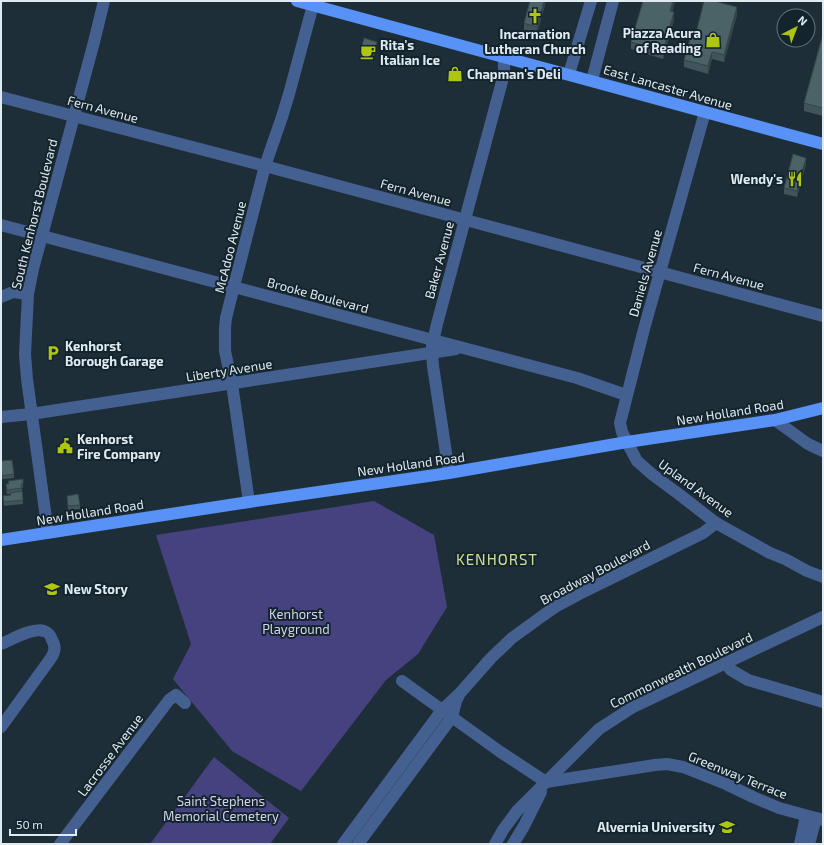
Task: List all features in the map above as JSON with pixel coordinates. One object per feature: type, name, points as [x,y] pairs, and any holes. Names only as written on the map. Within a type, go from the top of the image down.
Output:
[{"type":"main road","name":"East Lancaster Avenue","points":[[297,1],[823,144]]},
{"type":"main road","name":"New Holland Road","points":[[1,540],[449,473],[627,442],[775,420],[823,408]]},
{"type":"street","name":"South Kenhorst Boulevard","points":[[48,533],[27,380],[25,354],[28,294],[33,269],[104,1]]},
{"type":"street","points":[[569,74],[591,1]]},
{"type":"street","points":[[592,80],[613,1]]},
{"type":"street","name":"McAdoo Avenue","points":[[249,502],[232,384],[224,345],[226,318],[265,166],[289,94],[313,5]]},
{"type":"street","name":"Baker Avenue","points":[[449,473],[432,353],[433,340],[504,74],[504,57]]},
{"type":"street","name":"Fern Avenue","points":[[1,97],[265,166],[823,316]]},
{"type":"street","name":"Daniels Avenue","points":[[627,442],[622,432],[620,423],[626,395],[705,112]]},
{"type":"street","name":"Brooke Boulevard","points":[[1,225],[576,378],[626,395]]},
{"type":"street","points":[[1,297],[13,292],[28,294]]},
{"type":"street","name":"Liberty Avenue","points":[[1,417],[31,414],[232,384],[462,348]]},
{"type":"street","points":[[775,420],[808,444],[823,451]]},
{"type":"street","name":"Upland Avenue","points":[[627,442],[637,461],[716,523],[770,553],[823,577]]},
{"type":"street","name":"Broadway Boulevard","points":[[358,844],[461,692],[491,658],[512,638],[555,607],[703,533],[716,523]]},
{"type":"street","name":"Commonwealth Boulevard","points":[[495,844],[517,811],[589,738],[608,722],[633,707],[823,617]]},
{"type":"street","points":[[1,644],[36,630],[44,631],[50,635],[55,648],[54,654],[1,727]]},
{"type":"street","points":[[725,663],[731,670],[748,680],[823,702]]},
{"type":"street","points":[[402,681],[499,751],[546,782]]},
{"type":"street","name":"Lacrosse Avenue","points":[[60,844],[169,700],[176,695],[185,703]]},
{"type":"street","name":"Broadway Boulevard","points":[[343,844],[447,713]]},
{"type":"street","name":"Greenway Terrace","points":[[546,782],[667,764],[683,767],[704,775],[779,808],[815,818]]},
{"type":"street","name":"Commonwealth Boulevard","points":[[513,844],[524,826],[546,782]]},
{"type":"street","points":[[800,844],[815,818]]},
{"type":"street","points":[[809,844],[815,818]]},
{"type":"green space","name":"Kenhorst Playground","points":[[374,501],[434,535],[447,607],[418,654],[386,680],[301,791],[232,751],[173,679],[191,644],[156,535]]},
{"type":"green space","name":"Saint Stephens Memorial Cemetery","points":[[214,757],[289,818],[270,844],[150,844]]},
{"type":"building","name":"Incarnation Lutheran Church","points":[[530,1],[544,1],[537,27],[524,23]]},
{"type":"building","points":[[643,1],[673,1],[670,11],[674,12],[663,51],[631,42]]},
{"type":"building","name":"Piazza Acura of Reading","points":[[704,1],[714,1],[737,7],[724,55],[712,52],[708,66],[684,60],[692,32],[696,33]]},
{"type":"building","points":[[823,34],[823,108],[804,103]]},
{"type":"building","name":"Rita's Italian Ice","points":[[364,38],[377,42],[372,58],[360,54]]},
{"type":"building","name":"Wendy's","points":[[793,154],[806,158],[797,191],[784,188]]},
{"type":"building","points":[[12,460],[14,474],[2,476],[1,461]]},
{"type":"building","points":[[23,479],[23,484],[21,484],[22,488],[7,490],[6,484],[9,484],[8,481]]},
{"type":"building","points":[[22,491],[23,500],[4,502],[3,496]]},
{"type":"building","points":[[78,494],[80,505],[68,506],[67,496]]},
{"type":"place","name":"Incarnation Lutheran Church","points":[[535,16]]},
{"type":"place","name":"Piazza Acura of Reading","points":[[713,40]]},
{"type":"place","name":"Rita's Italian Ice","points":[[368,52]]},
{"type":"place","name":"Chapman's Deli","points":[[455,74]]},
{"type":"place","name":"Wendy's","points":[[795,179]]},
{"type":"place","name":"Kenhorst Borough Garage","points":[[53,353]]},
{"type":"place","name":"Kenhorst Fire Company","points":[[65,446]]},
{"type":"place","name":"New Story","points":[[52,589]]},
{"type":"place","name":"Alvernia University","points":[[727,827]]},
{"type":"district","name":"KENHORST","points":[[497,559]]}]
